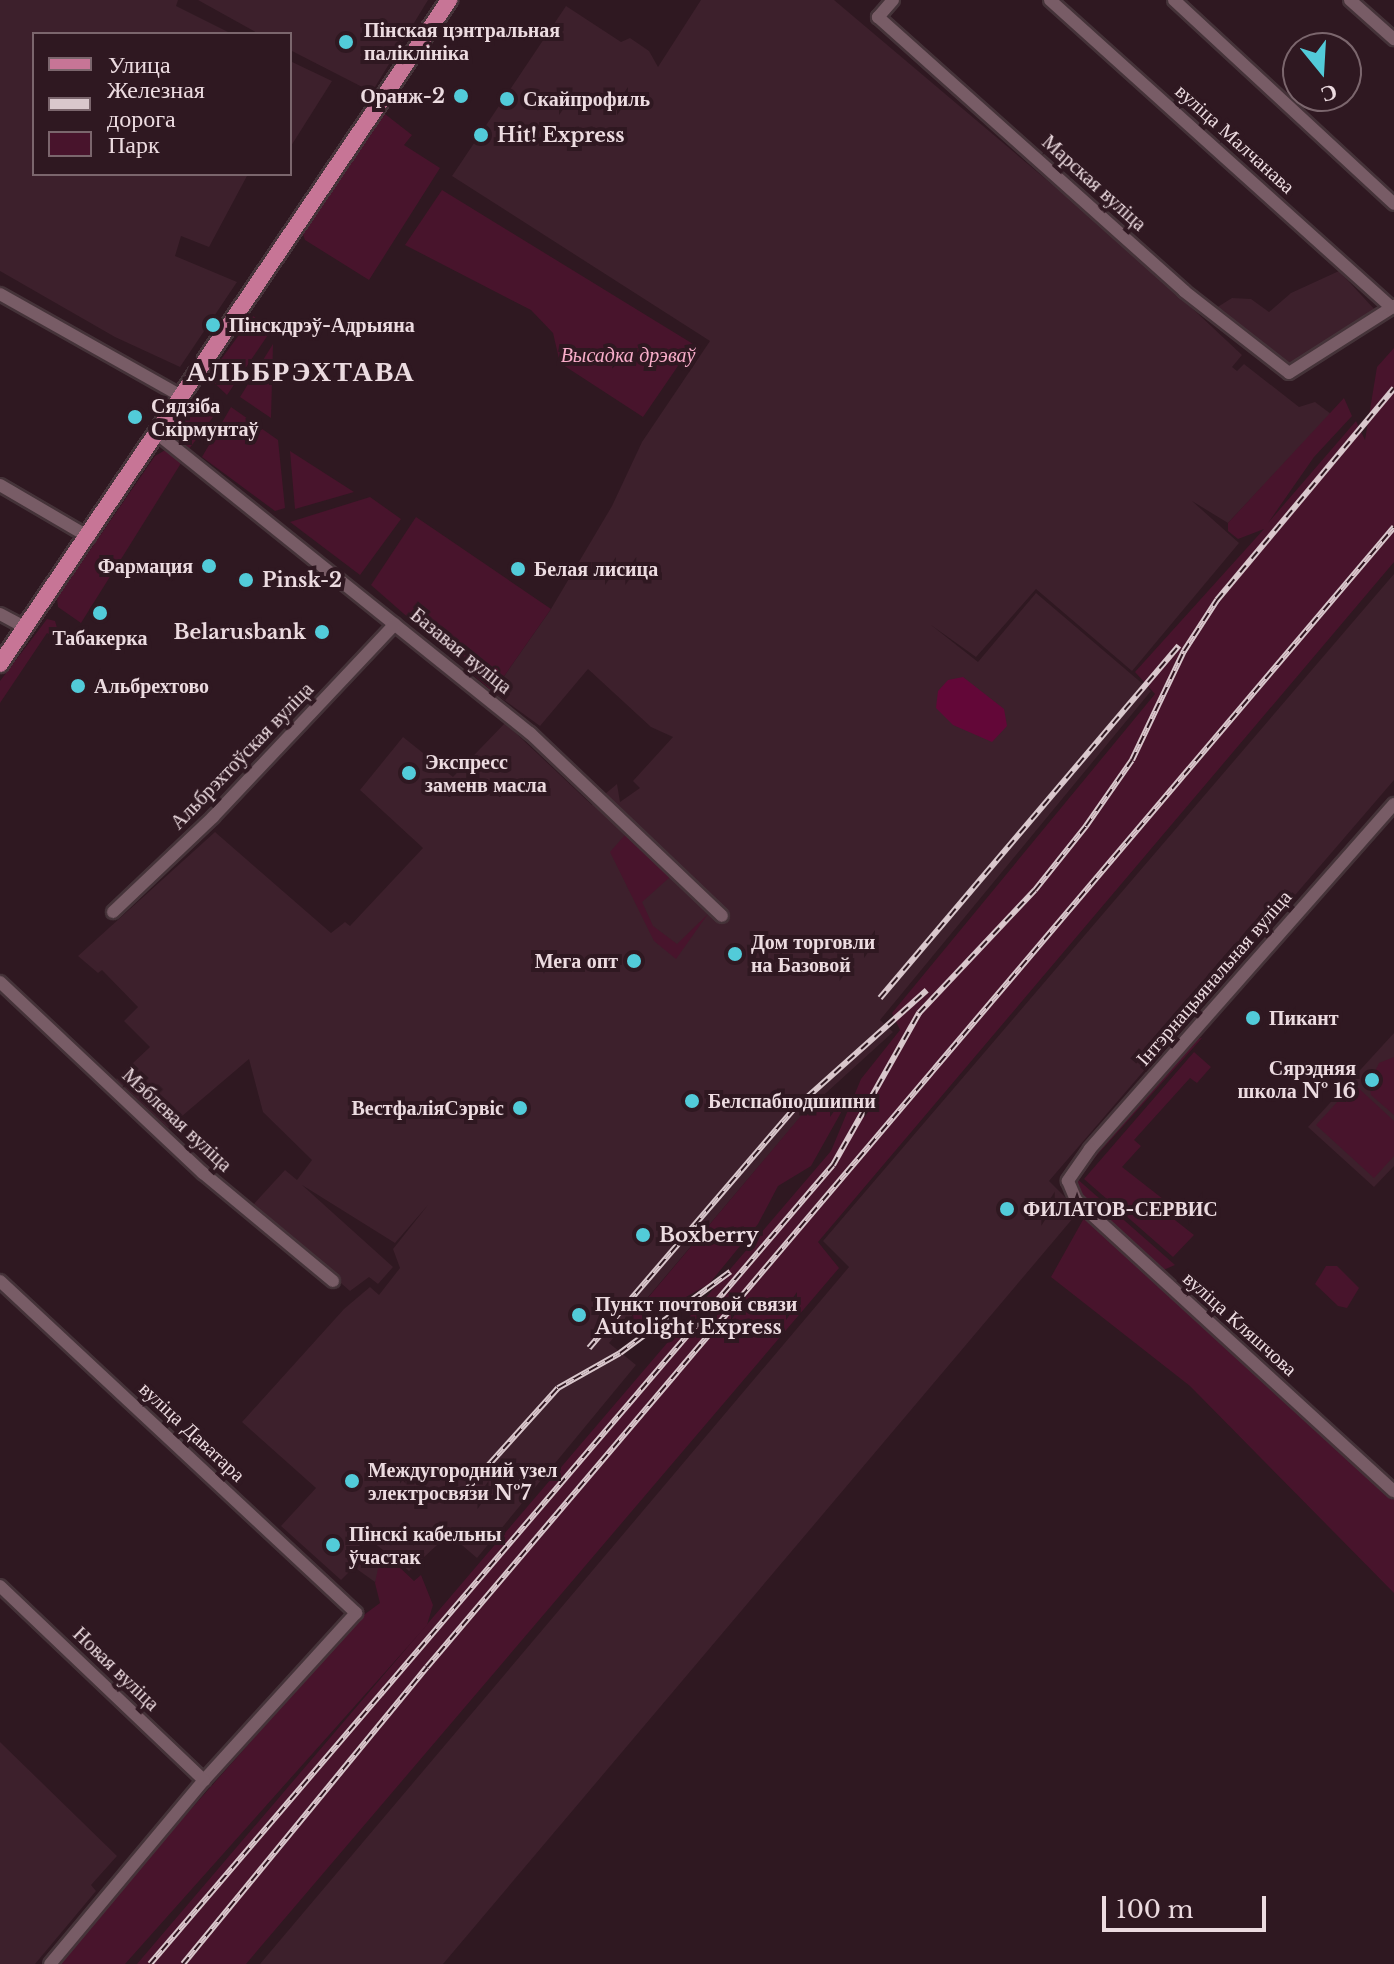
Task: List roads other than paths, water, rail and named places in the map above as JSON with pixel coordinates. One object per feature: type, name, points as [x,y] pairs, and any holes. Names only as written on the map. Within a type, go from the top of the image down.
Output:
[{"type":"main road","points":[[0,664],[159,435],[449,0]]},
{"type":"street","name":"Марская вуліца","points":[[893,0],[878,17],[1184,291],[1289,373],[1393,307]]},
{"type":"street","name":"вуліца Малчанава","points":[[1050,0],[1393,307]]},
{"type":"street","points":[[1174,0],[1394,204]]},
{"type":"street","points":[[1350,0],[1394,39]]},
{"type":"street","points":[[0,294],[183,397]]},
{"type":"street","name":"Базавая вуліца","points":[[159,435],[530,733],[722,916]]},
{"type":"street","points":[[0,485],[89,537]]},
{"type":"street","points":[[0,614],[26,628]]},
{"type":"street","name":"Альбрэхтоўская вуліца","points":[[113,912],[213,817],[395,624]]},
{"type":"street","name":"Інтэрнацыянальная вуліца","points":[[1068,1181],[1090,1149],[1394,804]]},
{"type":"street","name":"Мэблевая вуліца","points":[[0,982],[203,1173],[333,1281]]},
{"type":"street","name":"вуліца Кляшчова","points":[[1068,1181],[1076,1200],[1394,1491]]},
{"type":"street","name":"вуліца Даватара","points":[[0,1281],[356,1613],[204,1780]]},
{"type":"street","name":"Новая вуліца","points":[[0,1586],[204,1780]]},
{"type":"street","points":[[50,1964],[204,1780]]},
{"type":"railway","points":[[150,1964],[833,1165],[919,1013],[1035,890],[1086,826],[1132,760],[1184,651],[1217,600],[1394,388]]},
{"type":"railway","points":[[183,1964],[427,1667],[1394,527]]},
{"type":"railway","points":[[880,998],[1179,646]]},
{"type":"railway","points":[[589,1348],[794,1109],[927,990]]},
{"type":"railway","points":[[467,1489],[558,1388],[620,1353],[730,1272]]},
{"type":"place","name":"Пінская цэнтральная паліклініка","points":[[346,42]]},
{"type":"place","name":"Оранж-2","points":[[461,96]]},
{"type":"place","name":"Скайпрофиль","points":[[507,99]]},
{"type":"place","name":"Hit! Express","points":[[481,135]]},
{"type":"place","name":"Пінскдрэў-Адрыяна","points":[[213,325]]},
{"type":"place","name":"Сядзіба Скірмунтаў","points":[[135,417]]},
{"type":"place","name":"Фармация","points":[[209,566]]},
{"type":"place","name":"Белая лисица","points":[[518,569]]},
{"type":"place","name":"Pinsk-2","points":[[246,580]]},
{"type":"place","name":"Табакерка","points":[[100,613]]},
{"type":"place","name":"Belarusbank","points":[[322,632]]},
{"type":"place","name":"Альбрехтово","points":[[78,686]]},
{"type":"place","name":"Экспресс заменв масла","points":[[409,773]]},
{"type":"place","name":"Дом торговли на Базовой","points":[[735,954]]},
{"type":"place","name":"Мега опт","points":[[634,961]]},
{"type":"place","name":"Пикант","points":[[1253,1018]]},
{"type":"place","name":"Сярэдняя школа № 16","points":[[1372,1080]]},
{"type":"place","name":"Белспабподшипни","points":[[692,1101]]},
{"type":"place","name":"ВестфаліяСэрвіс","points":[[520,1108]]},
{"type":"place","name":"ФИЛАТОВ-СЕРВИС","points":[[1007,1209]]},
{"type":"place","name":"Boxberry","points":[[643,1235]]},
{"type":"place","name":"Пункт почтовой связи Autolight Express","points":[[579,1315]]},
{"type":"place","name":"Междугородний узел электросвязи №7","points":[[352,1481]]},
{"type":"place","name":"Пінскі кабельны ўчастак","points":[[333,1545]]},
{"type":"district","name":"АЛЬБРЭХТАВА","points":[[301,372]]},
{"type":"park label","name":"Высадка дрэваў","points":[[628,355]]}]
